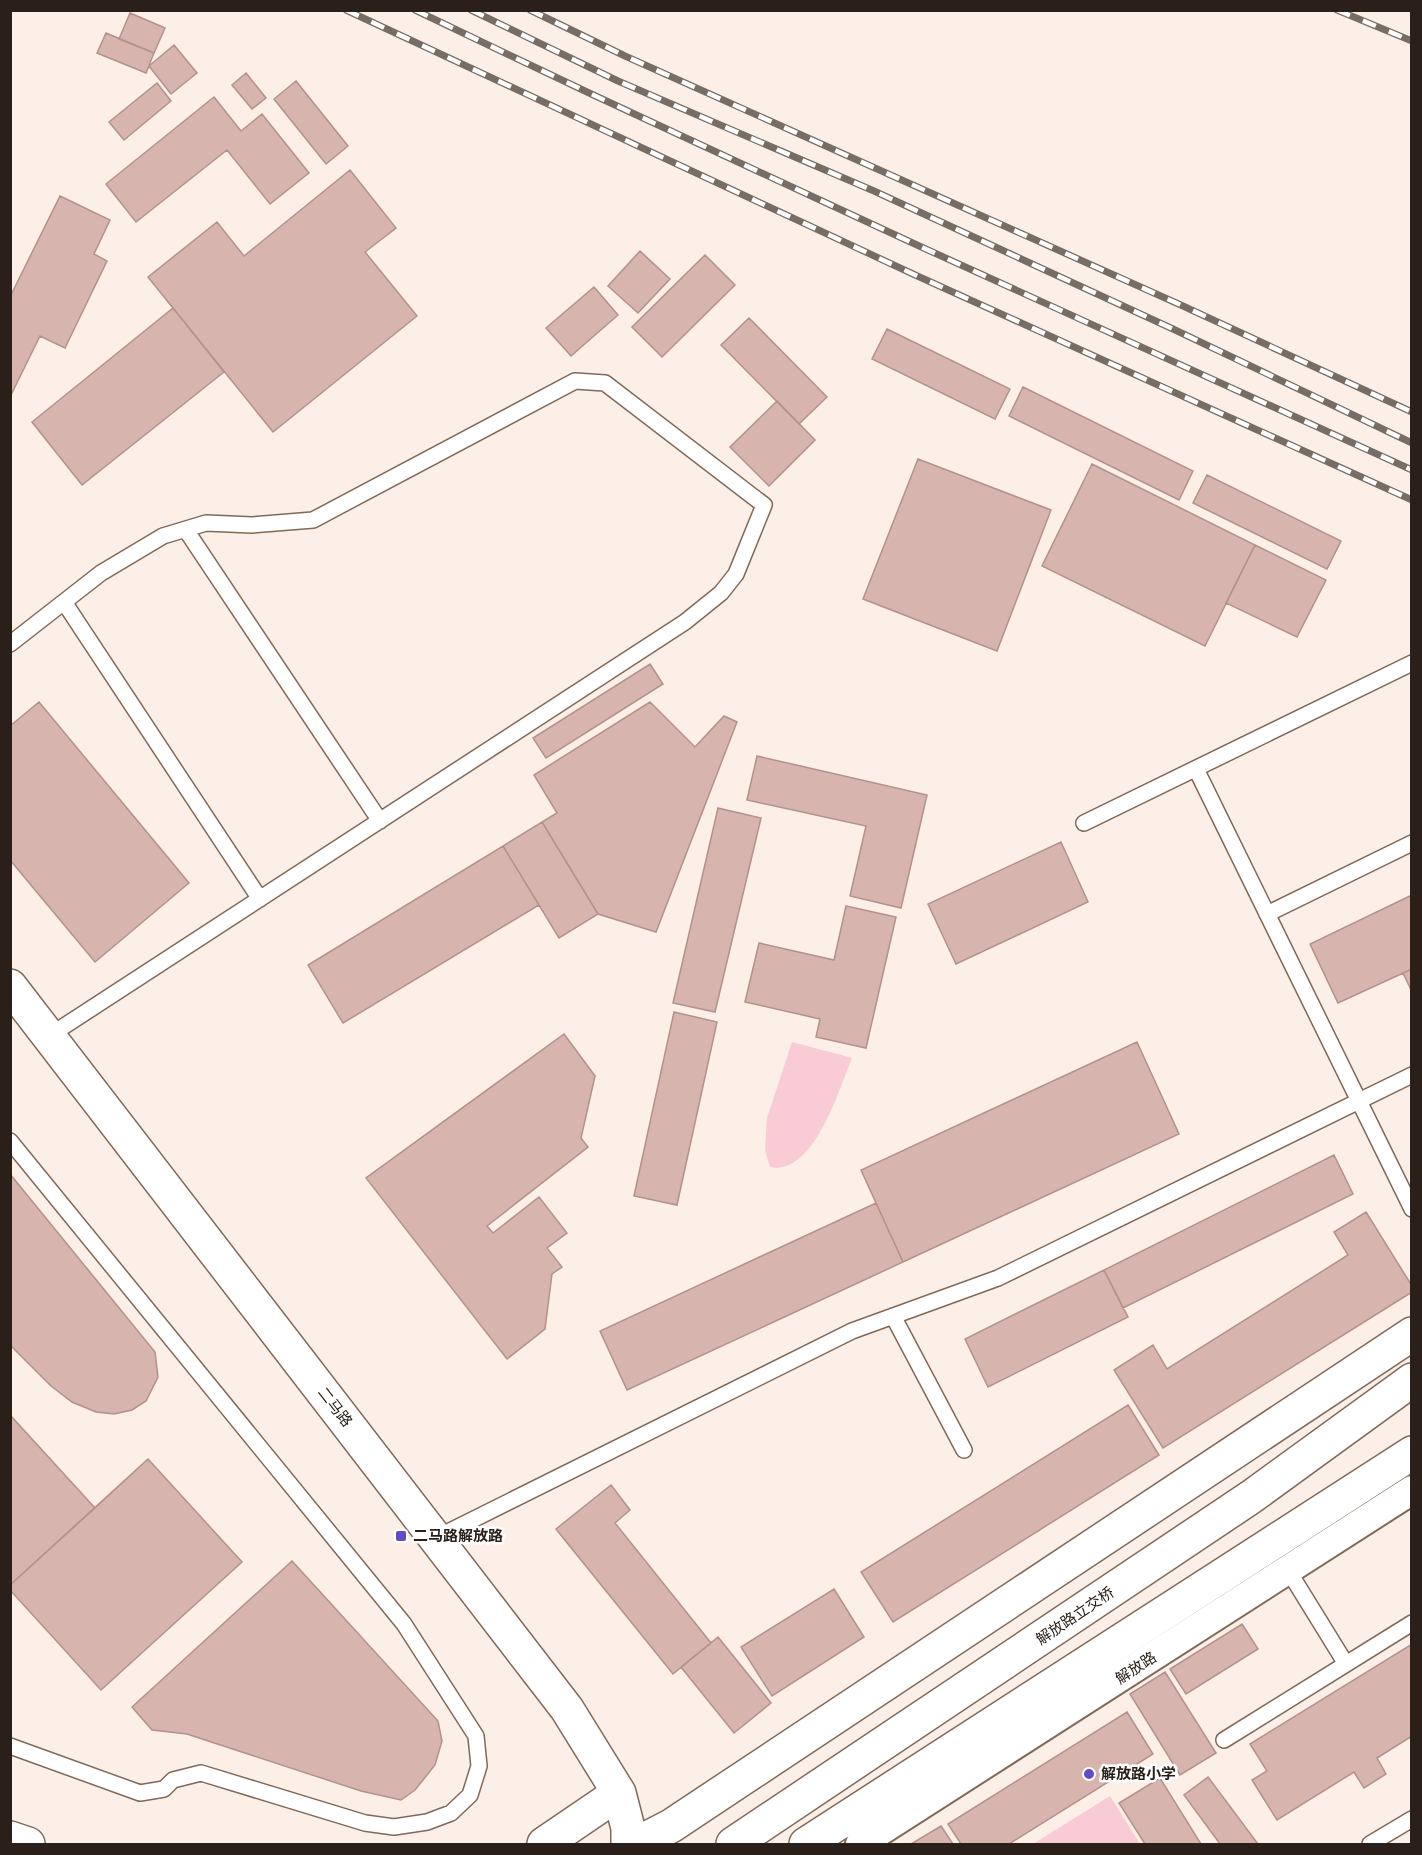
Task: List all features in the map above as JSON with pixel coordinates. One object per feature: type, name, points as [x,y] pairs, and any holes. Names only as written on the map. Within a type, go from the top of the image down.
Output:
[{"type":"main road","name":"二马路","points":[[10,986],[567,1709],[619,1793],[628,1828],[628,1845]]},
{"type":"main road","points":[[636,1845],[671,1826],[1412,1334]]},
{"type":"main road","name":"解放路立交桥","points":[[733,1845],[1251,1497],[1412,1380]]},
{"type":"main road","points":[[806,1845],[1412,1453]]},
{"type":"main road","points":[[544,1845],[619,1793]]},
{"type":"main road","points":[[10,1838],[28,1845]]},
{"type":"street","name":"解放路","points":[[860,1845],[1412,1491]]},
{"type":"lane","points":[[10,644],[101,573],[163,536],[206,524],[252,525],[313,520],[575,381],[605,383],[764,506],[736,574],[721,593],[685,622],[49,1036]]},
{"type":"lane","points":[[186,530],[380,821]]},
{"type":"lane","points":[[64,602],[260,898]]},
{"type":"lane","points":[[1084,824],[1412,663]]},
{"type":"lane","points":[[1196,769],[1412,1209]]},
{"type":"lane","points":[[1267,914],[1412,843]]},
{"type":"lane","points":[[436,1538],[852,1331],[998,1278],[1412,1075]]},
{"type":"lane","points":[[10,1141],[404,1624],[476,1736],[479,1766],[470,1795],[451,1813],[427,1822],[394,1827],[365,1822],[201,1773],[173,1780],[164,1789],[140,1793],[10,1746]]},
{"type":"lane","points":[[892,1316],[964,1450]]},
{"type":"lane","points":[[1288,1570],[1346,1664]]},
{"type":"lane","points":[[1224,1740],[1412,1623]]},
{"type":"lane","points":[[1370,1845],[1412,1819]]},
{"type":"shaded area","points":[[792,1042],[852,1058],[823,1128],[812,1145],[800,1158],[786,1166],[770,1167],[765,1150],[767,1118]]},
{"type":"shaded area","points":[[1110,1796],[1140,1844],[1033,1844]]},
{"type":"building","points":[[130,13],[165,28],[154,53],[119,39]]},
{"type":"building","points":[[106,33],[154,53],[146,73],[97,53]]},
{"type":"building","points":[[174,45],[197,73],[171,94],[149,66]]},
{"type":"building","points":[[246,73],[266,98],[252,109],[232,85]]},
{"type":"building","points":[[296,81],[348,146],[326,164],[274,99]]},
{"type":"building","points":[[157,83],[171,101],[124,140],[109,122]]},
{"type":"building","points":[[214,97],[241,131],[262,114],[309,173],[270,204],[227,150],[136,222],[106,184]]},
{"type":"building","points":[[350,170],[396,228],[365,252],[417,316],[273,432],[148,277],[217,222],[244,256]]},
{"type":"building","points":[[60,196],[110,220],[94,254],[107,261],[65,348],[40,336],[10,397],[10,297]]},
{"type":"building","points":[[640,251],[670,279],[638,313],[608,286]]},
{"type":"building","points":[[705,255],[735,285],[662,357],[632,327]]},
{"type":"building","points":[[594,287],[618,315],[571,356],[546,328]]},
{"type":"building","points":[[173,308],[224,372],[82,485],[32,422]]},
{"type":"building","points":[[749,318],[827,397],[799,424],[721,345]]},
{"type":"building","points":[[887,329],[1010,389],[995,419],[872,359]]},
{"type":"building","points":[[1023,387],[1193,471],[1179,500],[1009,416]]},
{"type":"building","points":[[777,401],[815,440],[769,486],[730,447]]},
{"type":"building","points":[[918,459],[1051,510],[997,651],[863,599]]},
{"type":"building","points":[[1092,464],[1255,545],[1205,646],[1042,566]]},
{"type":"building","points":[[1207,475],[1341,541],[1327,569],[1193,503]]},
{"type":"building","points":[[1255,545],[1326,580],[1297,637],[1226,603]]},
{"type":"building","points":[[650,664],[663,684],[546,758],[533,738]]},
{"type":"building","points":[[39,702],[189,883],[95,962],[10,860],[10,726]]},
{"type":"building","points":[[650,702],[695,747],[724,716],[737,722],[656,932],[598,914],[542,822],[557,813],[534,775]]},
{"type":"building","points":[[757,756],[927,795],[901,908],[850,896],[866,826],[747,800]]},
{"type":"building","points":[[718,808],[761,818],[715,1012],[673,1003]]},
{"type":"building","points":[[542,822],[598,914],[559,938],[503,846]]},
{"type":"building","points":[[1061,842],[1088,902],[956,964],[928,904]]},
{"type":"building","points":[[503,846],[539,905],[343,1023],[308,965]]},
{"type":"building","points":[[1412,895],[1412,969],[1338,1003],[1310,944]]},
{"type":"building","points":[[846,906],[896,917],[866,1048],[816,1037],[820,1019],[745,1002],[759,943],[834,960]]},
{"type":"building","points":[[1412,969],[1412,992],[1403,973]]},
{"type":"building","points":[[674,1012],[717,1022],[677,1205],[634,1196]]},
{"type":"building","points":[[564,1034],[595,1076],[581,1138],[588,1147],[487,1226],[493,1233],[539,1197],[567,1233],[547,1248],[562,1267],[552,1274],[545,1329],[507,1359],[366,1178]]},
{"type":"building","points":[[1137,1042],[1179,1134],[903,1262],[861,1170]]},
{"type":"building","points":[[1334,1155],[1353,1194],[1123,1308],[1104,1270]]},
{"type":"building","points":[[10,1174],[155,1352],[158,1377],[146,1401],[132,1410],[114,1414],[96,1412],[72,1402],[51,1386],[10,1345]]},
{"type":"building","points":[[876,1203],[903,1262],[627,1390],[600,1331]]},
{"type":"building","points":[[1366,1212],[1412,1286],[1412,1292],[1163,1448],[1114,1370],[1153,1345],[1167,1369],[1348,1255],[1334,1232]]},
{"type":"building","points":[[1104,1270],[1128,1317],[988,1387],[965,1339]]},
{"type":"building","points":[[1128,1405],[1159,1455],[893,1622],[861,1572]]},
{"type":"building","points":[[10,1415],[95,1508],[148,1459],[242,1562],[101,1690],[10,1590]]},
{"type":"building","points":[[10,1417],[95,1508],[10,1585]]},
{"type":"building","points":[[148,1459],[242,1562],[101,1690],[10,1590],[10,1585]]},
{"type":"building","points":[[611,1485],[630,1510],[615,1523],[711,1643],[673,1674],[556,1529]]},
{"type":"building","points":[[292,1561],[438,1721],[442,1741],[435,1765],[415,1790],[401,1800],[361,1791],[187,1734],[152,1730],[132,1707]]},
{"type":"building","points":[[834,1589],[864,1637],[772,1696],[741,1647]]},
{"type":"building","points":[[1242,1624],[1258,1649],[1186,1694],[1170,1669]]},
{"type":"building","points":[[718,1637],[771,1703],[734,1733],[681,1667]]},
{"type":"building","points":[[1412,1644],[1412,1736],[1377,1758],[1386,1774],[1364,1788],[1354,1772],[1277,1820],[1252,1780],[1267,1771],[1250,1744]]},
{"type":"building","points":[[1165,1672],[1216,1753],[1180,1775],[1130,1694]]},
{"type":"building","points":[[1127,1712],[1153,1754],[1009,1844],[961,1844],[948,1824]]},
{"type":"building","points":[[1208,1777],[1258,1844],[1220,1844],[1184,1795]]},
{"type":"building","points":[[1160,1778],[1201,1844],[1145,1844],[1119,1803]]},
{"type":"building","points":[[941,1826],[953,1844],[911,1844]]},
{"type":"railway","points":[[346,10],[913,274],[1412,500]]},
{"type":"railway","points":[[415,10],[917,245],[1412,470]]},
{"type":"railway","points":[[471,10],[618,81],[874,191],[1173,329],[1412,443]]},
{"type":"railway","points":[[530,10],[625,56],[1183,306],[1412,412]]},
{"type":"railway","points":[[1337,10],[1412,41]]},
{"type":"place","name":"二马路解放路","points":[[401,1536]]},
{"type":"place","name":"解放路小学","points":[[1089,1774]]}]
